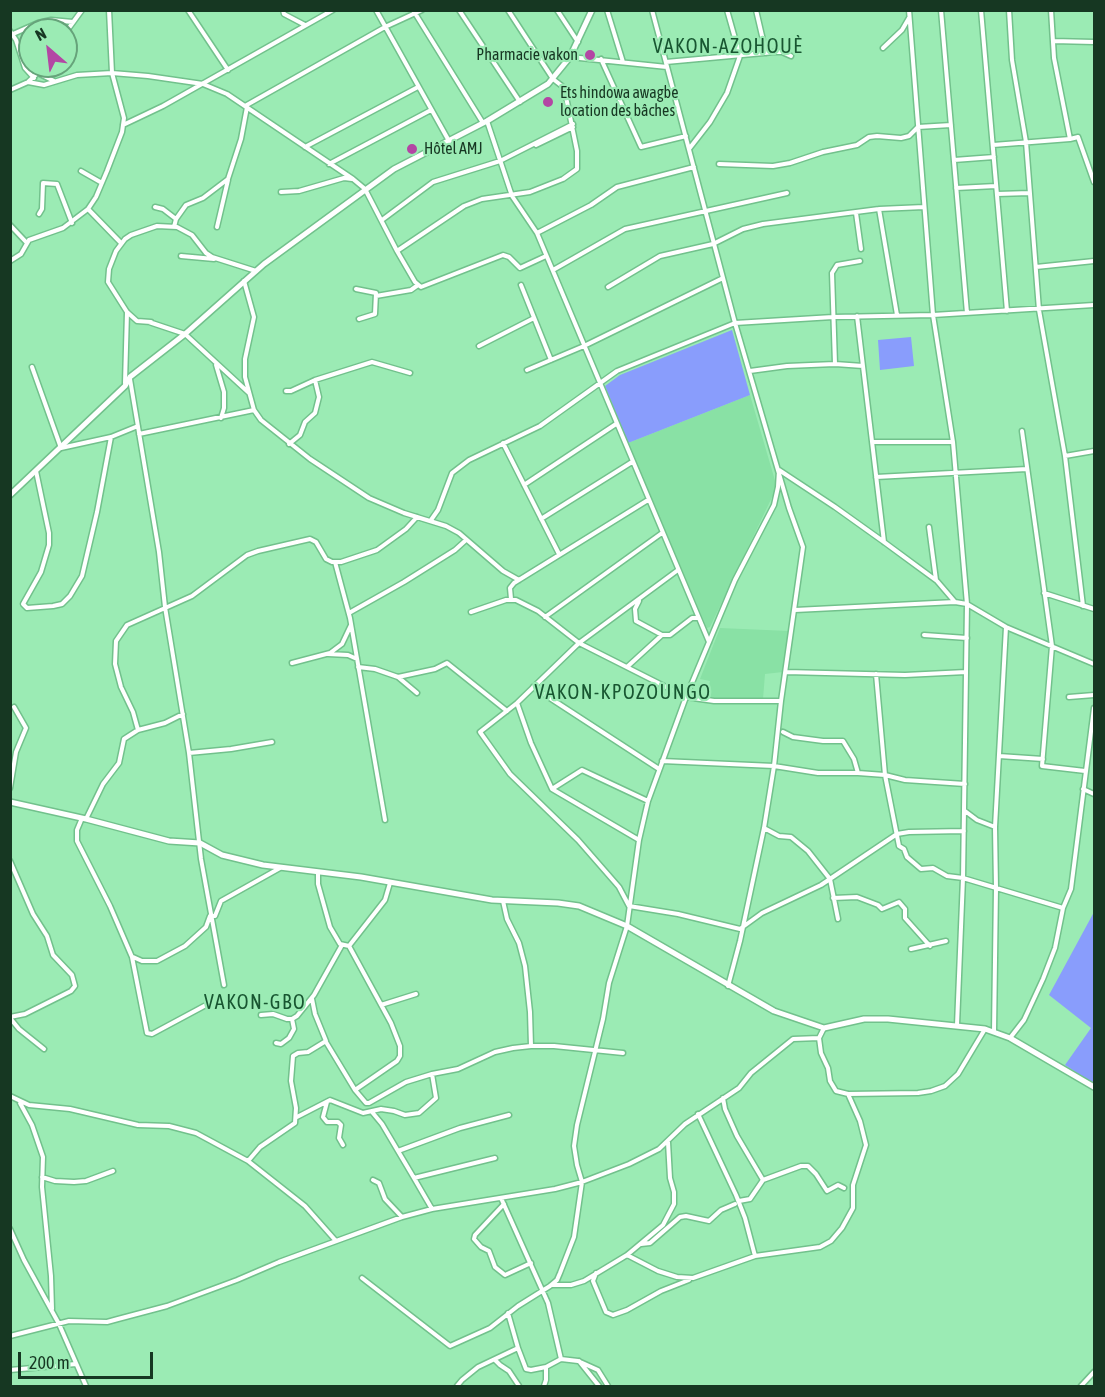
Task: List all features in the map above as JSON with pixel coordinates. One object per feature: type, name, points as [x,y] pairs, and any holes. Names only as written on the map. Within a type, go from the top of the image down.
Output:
[{"type":"main road","points":[[10,495],[125,386],[130,377],[185,334],[244,280],[365,189],[394,170],[520,102],[553,79],[570,57],[592,10]]},
{"type":"main road","points":[[10,802],[169,840],[200,843],[222,855],[280,868],[503,901],[569,904],[627,926],[774,1011],[824,1028],[864,1019],[880,1019],[985,1029],[1010,1038],[1095,1087]]},
{"type":"street","points":[[10,261],[21,254],[26,242],[63,228],[88,209],[102,183],[124,118],[112,74],[109,10]]},
{"type":"street","points":[[188,10],[228,70]]},
{"type":"street","points":[[283,10],[284,14],[306,26]]},
{"type":"street","points":[[123,125],[203,84],[333,10]]},
{"type":"street","points":[[376,10],[449,141]]},
{"type":"street","points":[[246,106],[385,27],[422,10]]},
{"type":"street","points":[[459,10],[520,102]]},
{"type":"street","points":[[397,251],[464,206],[482,199],[530,192],[563,179],[577,169],[577,151],[565,92],[562,86],[553,79],[508,10]]},
{"type":"street","points":[[557,10],[578,42]]},
{"type":"street","points":[[607,10],[623,62]]},
{"type":"street","points":[[652,10],[735,323],[789,508],[803,547],[764,828],[744,927],[728,986]]},
{"type":"street","points":[[689,149],[710,122],[727,93],[740,56],[727,10]]},
{"type":"street","points":[[756,10],[766,53]]},
{"type":"street","points":[[909,10],[933,315],[953,442],[967,604],[963,878],[957,1025]]},
{"type":"street","points":[[941,10],[967,313]]},
{"type":"street","points":[[981,10],[1007,311]]},
{"type":"street","points":[[1009,10],[1012,60],[1026,142],[1039,310],[1065,456],[1083,606]]},
{"type":"street","points":[[1051,10],[1054,58],[1070,139]]},
{"type":"street","points":[[414,12],[485,122],[512,196],[537,233],[709,643]]},
{"type":"street","points":[[883,48],[902,30],[910,18]]},
{"type":"street","points":[[12,33],[18,49]]},
{"type":"street","points":[[1053,41],[1095,42]]},
{"type":"street","points":[[570,57],[667,65],[766,53],[782,52],[791,56]]},
{"type":"street","points":[[601,60],[641,147],[686,136]]},
{"type":"street","points":[[28,82],[44,85],[77,75],[112,74],[148,76],[203,84],[227,93],[365,189],[397,251],[418,285]]},
{"type":"street","points":[[10,90],[34,78]]},
{"type":"street","points":[[48,78],[54,81]]},
{"type":"street","points":[[305,148],[418,87]]},
{"type":"street","points":[[217,226],[224,192],[242,139],[246,106]]},
{"type":"street","points":[[329,164],[431,110]]},
{"type":"street","points":[[719,164],[773,166],[857,145],[868,137],[909,136],[918,128],[951,124]]},
{"type":"street","points":[[382,220],[432,182],[501,162],[573,126]]},
{"type":"street","points":[[993,145],[1078,137],[1095,182]]},
{"type":"street","points":[[954,160],[994,157]]},
{"type":"street","points":[[537,233],[591,205],[617,187],[694,167]]},
{"type":"street","points":[[81,171],[102,183]]},
{"type":"street","points":[[281,192],[299,191],[344,178],[353,179]]},
{"type":"street","points":[[174,227],[176,219],[186,205],[203,198],[228,179]]},
{"type":"street","points":[[39,214],[42,209],[43,183],[57,184],[72,222]]},
{"type":"street","points":[[957,188],[996,186]]},
{"type":"street","points":[[553,270],[625,229],[788,193]]},
{"type":"street","points":[[997,194],[1030,193]]},
{"type":"street","points":[[155,207],[163,209],[176,219]]},
{"type":"street","points":[[608,287],[660,256],[713,244],[743,229],[763,224],[879,209],[924,207]]},
{"type":"street","points":[[88,209],[121,243]]},
{"type":"street","points":[[879,209],[897,315]]},
{"type":"street","points":[[856,213],[861,249]]},
{"type":"street","points":[[10,225],[26,242]]},
{"type":"street","points":[[125,386],[127,312],[108,282],[112,260],[121,243],[131,235],[149,228],[164,225],[174,227],[192,235],[209,255],[256,271]]},
{"type":"street","points":[[376,296],[411,290],[418,285],[426,286],[503,255],[509,257],[520,268],[546,256]]},
{"type":"street","points":[[181,256],[230,261]]},
{"type":"street","points":[[835,364],[832,273],[837,265],[860,261]]},
{"type":"street","points":[[1036,267],[1095,261]]},
{"type":"street","points":[[527,370],[584,346],[723,278]]},
{"type":"street","points":[[244,280],[254,317],[244,364],[254,410],[261,420],[290,444],[369,498],[450,528],[503,571],[519,580]]},
{"type":"street","points":[[521,285],[551,360]]},
{"type":"street","points":[[356,289],[376,293],[375,314],[359,319]]},
{"type":"street","points":[[431,520],[438,510],[452,473],[476,456],[540,426],[617,371],[735,323],[833,317],[1039,310],[1095,305]]},
{"type":"street","points":[[127,312],[185,334],[249,393]]},
{"type":"street","points":[[857,316],[884,542]]},
{"type":"street","points":[[479,346],[534,318]]},
{"type":"street","points":[[286,391],[291,392],[315,380],[372,362],[410,373]]},
{"type":"street","points":[[216,364],[224,392],[224,408],[221,418]]},
{"type":"street","points":[[750,371],[787,366],[835,364],[863,366]]},
{"type":"street","points":[[32,367],[61,448],[111,437],[138,426]]},
{"type":"street","points":[[130,377],[189,753],[201,860],[224,985]]},
{"type":"street","points":[[290,444],[300,435],[305,422],[315,413],[319,397],[315,380]]},
{"type":"street","points":[[139,434],[254,410]]},
{"type":"street","points":[[524,485],[616,424]]},
{"type":"street","points":[[1022,431],[1052,646],[1042,766],[1085,771]]},
{"type":"street","points":[[36,471],[49,533],[49,545],[41,572],[23,604],[27,608],[45,608],[62,604],[70,596],[82,576],[98,512],[111,437]]},
{"type":"street","points":[[872,442],[953,442]]},
{"type":"street","points":[[503,443],[559,554]]},
{"type":"street","points":[[1065,456],[1094,451]]},
{"type":"street","points":[[541,519],[632,462]]},
{"type":"street","points":[[876,477],[1027,469]]},
{"type":"street","points":[[779,470],[835,507],[937,581],[955,602]]},
{"type":"street","points":[[362,1278],[450,1346],[490,1328],[557,1280],[571,1246],[577,1222],[582,1182],[574,1146],[577,1125],[609,982],[627,926],[639,840],[648,801],[686,697],[735,580],[774,505],[779,470]]},
{"type":"street","points":[[511,599],[510,588],[519,580],[648,500]]},
{"type":"street","points":[[138,730],[115,664],[116,641],[127,625],[192,596],[247,555],[309,539],[316,542],[326,559],[335,562],[351,560],[377,550],[406,529],[417,517]]},
{"type":"street","points":[[928,527],[937,581]]},
{"type":"street","points":[[545,617],[663,533]]},
{"type":"street","points":[[349,613],[383,595],[466,540]]},
{"type":"street","points":[[335,562],[349,613],[385,820]]},
{"type":"street","points":[[629,906],[619,887],[578,840],[510,774],[480,732],[517,703],[579,643],[678,570]]},
{"type":"street","points":[[1044,593],[1095,609]]},
{"type":"street","points":[[640,598],[635,609],[636,621],[662,635]]},
{"type":"street","points":[[471,612],[511,599],[529,606],[579,643],[686,697],[714,701],[781,701]]},
{"type":"street","points":[[795,610],[955,602],[967,604],[1006,627],[1095,664]]},
{"type":"street","points":[[627,667],[662,635],[670,634],[692,618],[698,618]]},
{"type":"street","points":[[292,663],[327,654],[342,644],[351,625]]},
{"type":"street","points":[[993,1032],[995,827],[1006,627]]},
{"type":"street","points":[[924,635],[967,638]]},
{"type":"street","points":[[327,654],[357,659]]},
{"type":"street","points":[[398,677],[435,669],[447,663],[507,711]]},
{"type":"street","points":[[358,667],[375,669],[398,677],[417,693]]},
{"type":"street","points":[[786,672],[905,675],[966,672]]},
{"type":"street","points":[[876,674],[885,775],[896,835],[899,846],[904,849],[907,857],[921,869],[933,868],[947,876],[963,878],[1063,908]]},
{"type":"street","points":[[533,687],[659,769]]},
{"type":"street","points":[[1069,697],[1095,696]]},
{"type":"street","points":[[517,703],[531,743],[552,789],[639,840]]},
{"type":"street","points":[[10,788],[16,752],[26,728],[14,707]]},
{"type":"street","points":[[1010,1038],[1024,1020],[1043,979],[1054,948],[1063,908],[1071,889],[1095,708]]},
{"type":"street","points":[[183,714],[165,723],[138,730],[124,740],[119,763],[103,784],[77,830],[77,841],[110,906],[132,957],[147,1033],[152,1034],[206,1005]]},
{"type":"street","points":[[783,732],[803,738],[843,741],[854,759],[858,773]]},
{"type":"street","points":[[189,753],[272,742]]},
{"type":"street","points":[[999,756],[1042,759]]},
{"type":"street","points":[[662,761],[774,766],[818,773],[885,775],[905,780],[965,784]]},
{"type":"street","points":[[552,789],[582,770],[648,801]]},
{"type":"street","points":[[1083,789],[1095,794]]},
{"type":"street","points":[[964,811],[977,820],[995,827]]},
{"type":"street","points":[[764,828],[779,836],[791,837],[797,841],[830,879],[838,919]]},
{"type":"street","points":[[629,906],[678,914],[740,929],[762,914],[830,879],[896,835],[909,832],[964,831]]},
{"type":"street","points":[[10,861],[12,873],[47,936],[53,955],[72,975],[75,986],[71,991],[25,1014],[10,1018],[19,1029],[45,1049]]},
{"type":"street","points":[[132,957],[142,961],[157,961],[185,946],[206,927],[210,916],[214,916],[221,902],[280,868]]},
{"type":"street","points":[[318,872],[318,884],[335,939],[342,945],[349,946]]},
{"type":"street","points":[[349,946],[385,900],[390,883]]},
{"type":"street","points":[[833,898],[857,897],[878,905],[882,909],[899,902],[905,909],[906,918],[930,946]]},
{"type":"street","points":[[503,901],[507,919],[519,944],[525,966],[531,1046]]},
{"type":"street","points":[[911,950],[946,941]]},
{"type":"street","points":[[261,1015],[273,1014],[283,1019],[292,1019],[312,999],[342,945]]},
{"type":"street","points":[[349,946],[400,1046],[397,1061],[355,1090]]},
{"type":"street","points":[[381,1005],[416,994]]},
{"type":"street","points":[[312,999],[315,1014],[326,1041],[355,1090],[366,1103],[406,1082],[458,1069],[495,1052],[531,1046],[595,1049],[623,1053]]},
{"type":"street","points":[[276,1043],[281,1044],[289,1038],[294,1029],[292,1019]]},
{"type":"street","points":[[824,1028],[819,1038],[821,1053],[833,1088],[848,1094],[918,1093],[945,1086],[958,1074],[985,1029]]},
{"type":"street","points":[[10,1336],[77,1320],[107,1322],[167,1305],[402,1217],[432,1209],[555,1189],[582,1182],[649,1155],[698,1114],[739,1088],[751,1072],[793,1039],[819,1038]]},
{"type":"street","points":[[248,1161],[260,1147],[296,1123],[297,1116],[291,1082],[295,1054],[308,1052],[326,1041]]},
{"type":"street","points":[[287,1064],[293,1060]]},
{"type":"street","points":[[297,1116],[327,1101],[334,1101],[355,1111],[372,1112],[381,1109],[405,1115],[423,1111],[436,1098],[432,1074]]},
{"type":"street","points":[[596,1273],[593,1281],[606,1312],[614,1315],[661,1291],[755,1256],[820,1247],[831,1240],[842,1228],[853,1208],[853,1185],[866,1145],[860,1121],[848,1094]]},
{"type":"street","points":[[10,1096],[29,1105],[70,1109],[138,1125],[169,1126],[212,1140],[248,1161],[305,1206],[336,1241]]},
{"type":"street","points":[[723,1098],[737,1136],[763,1180]]},
{"type":"street","points":[[18,1100],[28,1116],[41,1148],[44,1166],[42,1177],[52,1309]]},
{"type":"street","points":[[327,1101],[323,1117],[327,1122],[338,1122],[341,1125],[339,1138],[343,1145]]},
{"type":"street","points":[[372,1112],[432,1209]]},
{"type":"street","points":[[698,1114],[737,1203],[755,1256]]},
{"type":"street","points":[[398,1151],[460,1128],[509,1115]]},
{"type":"street","points":[[550,1286],[571,1285],[584,1281],[627,1255],[663,1224],[674,1204],[668,1141]]},
{"type":"street","points":[[414,1178],[495,1158]]},
{"type":"street","points":[[640,1245],[650,1243],[680,1217],[686,1216],[709,1221],[721,1210],[750,1199],[763,1180],[801,1166],[808,1166],[827,1191],[838,1185],[844,1188]]},
{"type":"street","points":[[42,1177],[54,1181],[74,1182],[112,1172]]},
{"type":"street","points":[[373,1180],[379,1182],[386,1199],[402,1217]]},
{"type":"street","points":[[501,1198],[548,1303],[561,1359]]},
{"type":"street","points":[[504,1203],[474,1239],[481,1247],[489,1251],[495,1267],[505,1275],[531,1263]]},
{"type":"street","points":[[10,1228],[24,1260],[52,1309],[86,1386]]},
{"type":"street","points":[[627,1255],[658,1271],[677,1277],[693,1278]]},
{"type":"street","points":[[508,1313],[526,1369],[537,1371],[561,1359],[578,1361],[598,1370],[608,1386]]},
{"type":"street","points":[[457,1386],[478,1367],[518,1348]]},
{"type":"street","points":[[495,1360],[509,1371],[519,1386]]},
{"type":"street","points":[[578,1361],[598,1386]]},
{"type":"street","points":[[10,1370],[76,1364]]},
{"type":"street","points":[[545,1386],[546,1367]]},
{"type":"street","points":[[1081,1386],[1095,1372]]},
{"type":"street","points":[[462,1380],[464,1386]]},
{"type":"shaded area","points":[[732,330],[750,395],[628,443],[605,386],[620,375]]},
{"type":"shaded area","points":[[911,337],[914,366],[880,370],[878,340]]},
{"type":"shaded area","points":[[750,395],[776,484],[775,491],[710,627],[707,628],[628,443]]},
{"type":"shaded area","points":[[720,628],[789,631],[783,672],[765,674],[763,699],[706,698],[710,681],[700,679]]},
{"type":"shaded area","points":[[1094,912],[1094,1084],[1065,1065],[1091,1028],[1049,995]]},
{"type":"place","name":"Pharmacie vakon","points":[[590,55]]},
{"type":"place","name":"Ets hindowa awagbe location des bâches","points":[[548,102]]},
{"type":"place","name":"Hôtel AMJ","points":[[412,149]]},
{"type":"district","name":"VAKON-AZOHOUÈ","points":[[728,47]]},
{"type":"district","name":"VAKON-KPOZOUNGO","points":[[623,693]]},
{"type":"district","name":"VAKON-GBO","points":[[255,1003]]}]
